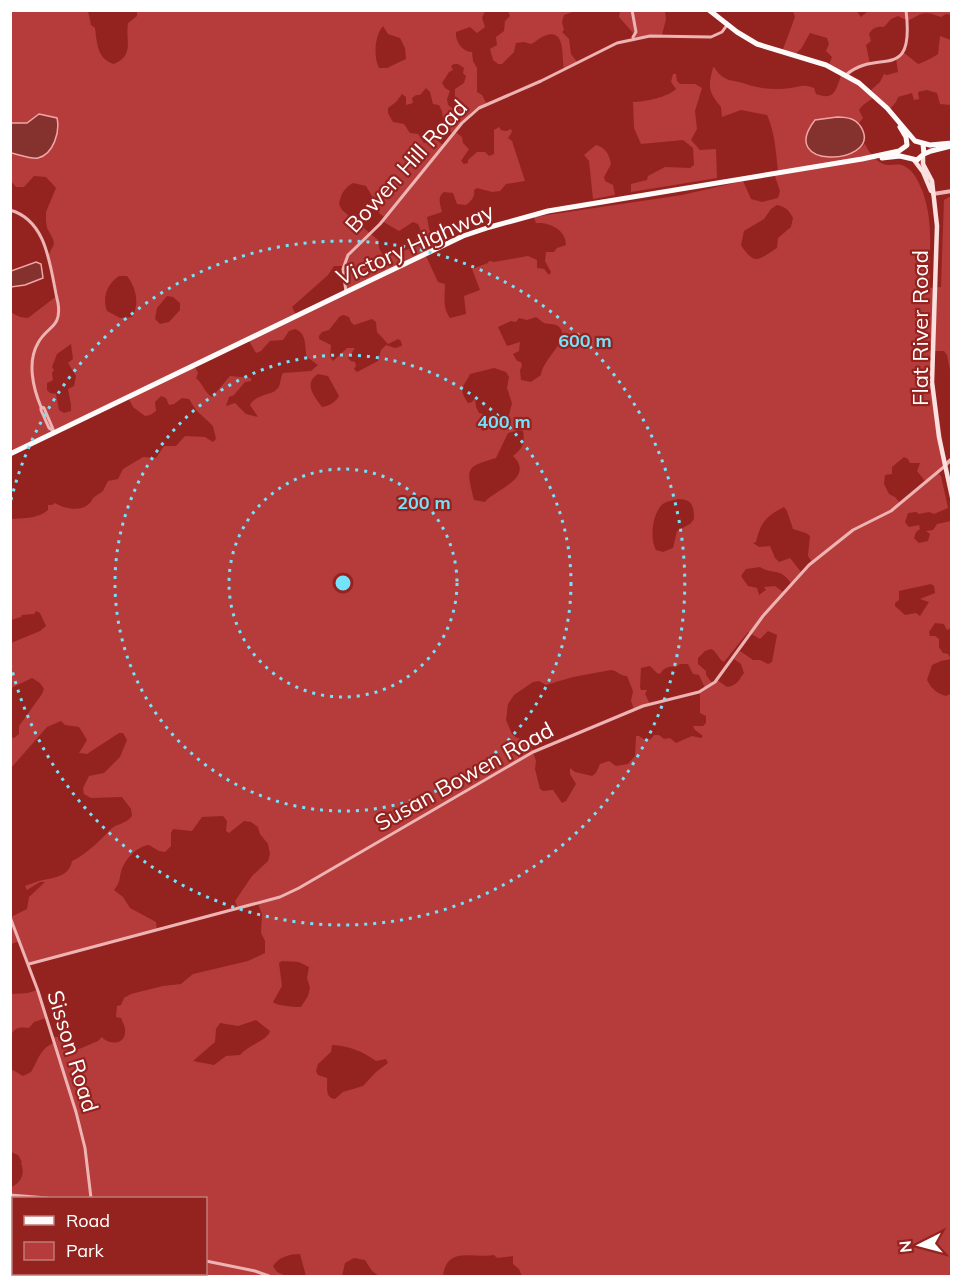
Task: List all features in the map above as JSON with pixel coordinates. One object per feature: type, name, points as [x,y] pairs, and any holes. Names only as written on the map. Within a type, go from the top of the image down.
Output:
[{"type":"main road","points":[[709,10],[727,25],[757,44],[821,63],[864,86],[887,108],[915,141],[923,144],[951,144]]},
{"type":"main road","points":[[887,108],[906,138],[905,152],[911,159],[951,144]]},
{"type":"main road","points":[[907,145],[915,141]]},
{"type":"main road","points":[[923,144],[923,156]]},
{"type":"main road","name":"Victory Highway","points":[[10,454],[463,236],[529,215],[862,159],[899,151],[907,145]]},
{"type":"main road","name":"Victory Highway","points":[[862,159],[900,156],[911,159]]},
{"type":"main road","name":"Flat River Road","points":[[923,156],[924,167],[932,181],[937,236],[932,382],[951,497]]},
{"type":"main road","name":"Flat River Road","points":[[911,159],[926,177],[933,194]]},
{"type":"street","points":[[632,10],[636,32],[632,39]]},
{"type":"street","points":[[846,75],[860,66],[893,60],[904,51],[908,36],[906,10]]},
{"type":"street","name":"Bowen Hill Road","points":[[346,292],[343,273],[348,255],[377,227],[472,112],[611,46],[632,39],[671,35],[711,37],[720,33],[727,25]]},
{"type":"street","points":[[933,194],[951,191]]},
{"type":"street","points":[[10,210],[28,217],[39,230],[60,312],[57,321],[36,347],[33,381],[41,407],[44,408],[54,431]]},
{"type":"street","points":[[945,466],[951,459]]},
{"type":"street","name":"Susan Bowen Road","points":[[29,964],[280,897],[533,752],[643,706],[704,690],[715,682],[763,616],[809,565],[853,530],[891,511],[945,466]]},
{"type":"street","name":"Sisson Road","points":[[10,917],[29,964],[76,1112],[85,1148],[91,1197]]},
{"type":"street","points":[[10,1196],[28,1197]]},
{"type":"street","points":[[207,1261],[269,1276]]},
{"type":"green space","points":[[662,10],[665,12],[666,19],[662,35],[633,38],[634,34],[619,17],[620,11]]},
{"type":"green space","points":[[11,11],[88,11],[101,54],[108,62],[114,64],[121,60],[127,52],[128,23],[137,16],[137,11],[485,11],[482,18],[485,27],[477,33],[470,27],[456,32],[460,46],[472,52],[477,68],[477,92],[482,95],[486,103],[472,112],[455,132],[462,137],[463,143],[469,149],[461,161],[464,164],[468,163],[468,160],[477,152],[485,152],[489,156],[494,154],[494,130],[499,127],[506,131],[511,129],[512,132],[508,138],[512,141],[525,181],[506,184],[500,191],[492,192],[477,188],[474,190],[473,198],[466,205],[457,204],[453,193],[444,192],[440,198],[442,212],[427,217],[429,229],[438,246],[425,254],[438,282],[445,284],[445,306],[450,318],[466,314],[464,296],[480,290],[472,269],[489,261],[528,256],[537,260],[537,268],[544,269],[549,275],[551,272],[545,261],[546,252],[554,252],[557,248],[566,245],[565,240],[556,228],[536,223],[534,217],[682,195],[743,181],[751,199],[762,202],[778,198],[780,191],[774,173],[778,172],[776,150],[767,115],[741,110],[722,117],[721,107],[711,93],[710,84],[714,67],[721,76],[728,80],[757,87],[780,89],[805,86],[814,88],[816,94],[831,95],[842,73],[829,65],[832,57],[826,51],[829,44],[827,38],[810,33],[801,49],[794,55],[782,52],[795,17],[793,11],[859,11],[861,17],[868,11],[951,11],[951,15],[946,14],[941,17],[924,13],[910,20],[898,16],[891,19],[884,27],[873,29],[869,34],[871,41],[866,45],[870,64],[854,68],[846,75],[870,91],[880,82],[884,74],[898,72],[896,58],[903,52],[918,64],[938,54],[940,36],[951,40],[951,105],[940,104],[937,93],[927,90],[918,92],[919,99],[914,100],[912,93],[898,97],[890,109],[875,96],[859,110],[863,118],[859,123],[847,117],[815,120],[809,150],[822,155],[838,156],[854,152],[865,144],[880,163],[902,165],[912,172],[922,190],[928,215],[930,288],[941,287],[944,200],[951,197],[951,375],[947,355],[944,351],[935,351],[934,384],[946,465],[938,473],[941,476],[948,508],[934,514],[929,512],[908,513],[905,522],[909,527],[919,525],[920,529],[914,538],[919,543],[928,541],[930,534],[926,531],[933,530],[937,524],[951,521],[951,628],[947,630],[944,624],[935,623],[929,632],[930,636],[939,639],[939,647],[951,659],[932,665],[927,680],[940,694],[946,696],[952,693],[951,1276],[522,1276],[513,1264],[513,1256],[497,1258],[494,1255],[462,1255],[450,1260],[443,1276],[379,1276],[372,1271],[365,1260],[354,1258],[345,1263],[342,1276],[306,1276],[300,1254],[278,1260],[273,1266],[277,1272],[286,1276],[11,1276],[11,1195],[12,1187],[20,1180],[23,1171],[18,1155],[11,1152],[11,1069],[23,1076],[31,1072],[42,1051],[54,1043],[53,1037],[61,1037],[66,1049],[72,1052],[102,1037],[111,1042],[119,1042],[124,1037],[125,1031],[121,1018],[116,1017],[117,1006],[121,1005],[124,998],[163,986],[181,984],[193,974],[248,961],[265,953],[265,941],[261,933],[262,914],[258,904],[238,909],[235,901],[252,876],[268,861],[270,854],[268,844],[260,834],[258,827],[251,822],[244,821],[229,833],[226,831],[227,821],[223,816],[202,817],[192,831],[173,829],[171,846],[165,852],[149,845],[144,846],[132,854],[123,867],[114,890],[123,897],[130,908],[156,922],[157,930],[28,964],[20,941],[11,944],[11,917],[27,909],[29,897],[45,882],[40,882],[27,890],[25,886],[65,873],[72,861],[92,848],[112,828],[132,816],[131,809],[122,797],[91,798],[84,794],[83,788],[89,776],[104,773],[120,757],[127,740],[123,733],[119,733],[87,754],[79,753],[87,740],[79,727],[65,725],[61,721],[47,727],[11,768],[11,737],[14,738],[19,734],[19,726],[44,689],[32,678],[11,688],[11,643],[40,631],[46,626],[40,613],[36,611],[34,614],[22,615],[11,620],[11,519],[40,515],[48,510],[48,505],[55,503],[70,508],[81,508],[103,491],[108,481],[118,479],[123,469],[143,457],[156,458],[164,446],[176,446],[185,436],[205,437],[213,442],[216,439],[213,426],[196,410],[189,399],[182,398],[169,405],[166,398],[161,396],[155,402],[156,411],[145,416],[133,407],[128,397],[11,453],[11,307],[12,313],[28,318],[58,295],[48,256],[54,244],[46,221],[46,212],[56,188],[46,177],[34,176],[24,187],[16,187],[11,181],[11,153],[37,159],[57,136],[57,118],[39,114],[27,123],[11,123]],"holes":[[[383,26],[388,34],[400,38],[405,48],[406,59],[387,68],[379,68],[376,52],[380,30]],[[458,64],[464,68],[463,73],[466,76],[464,83],[455,89],[455,97],[460,105],[456,111],[448,105],[447,99],[450,91],[442,83],[453,70],[451,66]],[[426,88],[430,92],[433,104],[439,105],[444,126],[452,133],[443,145],[435,139],[424,143],[418,134],[410,133],[404,124],[393,122],[388,108],[402,94],[406,97],[406,105],[413,103],[412,98],[420,95]],[[353,183],[366,186],[372,196],[370,205],[384,217],[382,221],[399,231],[413,222],[418,224],[421,231],[411,248],[384,257],[378,240],[342,210],[339,204],[347,187]],[[777,205],[785,208],[793,218],[791,227],[778,238],[777,248],[758,259],[750,256],[741,245],[744,231],[764,219]],[[334,266],[342,266],[345,292],[296,315],[292,307],[328,275]],[[119,276],[127,276],[133,285],[136,307],[132,317],[120,318],[107,311],[105,296]],[[167,296],[173,297],[180,303],[180,310],[169,322],[160,324],[155,319],[157,308]],[[340,316],[349,317],[354,325],[372,319],[376,322],[377,332],[388,344],[398,339],[402,346],[395,348],[386,345],[381,350],[378,361],[357,372],[354,369],[355,362],[348,358],[355,348],[347,348],[333,361],[330,357],[331,345],[319,339],[322,332],[329,330]],[[536,317],[544,323],[558,326],[562,331],[559,343],[546,362],[541,375],[531,382],[521,380],[521,362],[517,361],[513,354],[519,351],[520,342],[507,346],[498,327],[511,321],[516,322],[519,318],[527,320]],[[295,329],[299,331],[304,337],[307,357],[318,365],[311,371],[283,373],[280,385],[275,391],[257,398],[250,405],[258,417],[246,414],[235,403],[226,406],[229,397],[234,395],[245,382],[251,381],[251,378],[230,376],[212,397],[196,378],[198,373],[194,365],[248,339],[256,353],[270,341],[283,340],[289,331]],[[71,344],[73,359],[68,363],[76,376],[74,386],[68,389],[71,411],[64,413],[59,410],[56,394],[47,390],[47,383],[53,380],[52,367],[57,354]],[[494,368],[506,372],[509,377],[507,388],[512,403],[509,415],[498,420],[490,417],[483,431],[481,429],[483,414],[479,413],[475,398],[468,403],[462,391],[470,374]],[[318,374],[328,376],[339,396],[332,403],[322,407],[311,390],[311,382]],[[523,431],[522,445],[513,456],[519,464],[520,471],[517,477],[485,502],[474,500],[470,470],[478,464],[496,458],[508,433]],[[904,457],[910,463],[920,463],[917,471],[925,481],[900,503],[889,494],[884,484],[885,475],[892,474],[892,467]],[[678,499],[689,502],[693,507],[694,519],[677,531],[673,548],[663,552],[656,550],[653,528],[657,512],[662,505]],[[784,507],[793,529],[810,536],[808,556],[812,562],[801,572],[790,558],[779,562],[770,546],[759,547],[753,543],[756,542],[765,521]],[[760,567],[780,573],[791,583],[783,592],[775,586],[764,587],[766,590],[759,595],[757,588],[748,586],[741,576],[746,569]],[[931,584],[934,586],[935,593],[920,599],[929,602],[920,616],[916,613],[905,615],[895,606],[899,600],[899,591]],[[768,631],[777,635],[772,662],[768,664],[760,660],[753,660],[740,651],[734,659],[741,664],[744,673],[737,682],[727,687],[717,680],[712,683],[706,671],[698,664],[698,658],[711,649],[724,662],[748,632],[760,639]],[[680,664],[688,664],[693,674],[699,675],[705,688],[700,692],[700,713],[706,716],[706,723],[703,726],[693,726],[703,736],[701,738],[692,736],[676,743],[670,738],[664,739],[659,735],[654,735],[647,741],[636,736],[635,756],[628,764],[616,766],[609,761],[600,764],[592,776],[575,772],[570,768],[570,774],[576,784],[566,801],[562,803],[553,790],[540,789],[535,769],[536,761],[529,740],[517,738],[512,734],[506,720],[508,704],[514,695],[533,682],[539,681],[546,685],[611,670],[627,676],[633,691],[631,701],[634,709],[650,704],[645,694],[647,690],[641,690],[640,687],[641,668],[650,666],[660,674],[669,667],[676,667]],[[282,961],[299,962],[309,967],[307,978],[310,988],[301,1007],[273,1002],[282,986],[279,963]],[[256,1020],[270,1031],[265,1038],[240,1055],[226,1056],[214,1065],[193,1061],[215,1042],[216,1029],[220,1023],[238,1026]],[[332,1045],[355,1050],[376,1061],[386,1059],[388,1063],[363,1086],[343,1092],[335,1099],[328,1094],[327,1078],[318,1075],[316,1071],[318,1064],[331,1052]]]},
{"type":"green space","points":[[508,11],[575,11],[564,15],[562,32],[569,39],[571,54],[577,62],[564,68],[560,39],[551,34],[531,44],[516,43],[514,52],[502,64],[498,64],[493,60],[490,49],[497,45],[496,37],[504,31],[505,21],[510,16]]},
{"type":"green space","points":[[673,74],[676,74],[680,84],[695,84],[702,88],[695,111],[697,129],[691,140],[700,150],[716,149],[717,178],[631,192],[631,184],[647,180],[648,176],[665,167],[690,168],[694,165],[693,148],[683,140],[641,144],[634,128],[633,102],[656,98],[672,92],[676,89],[671,82]]},
{"type":"green space","points":[[596,145],[605,150],[609,157],[611,164],[604,177],[605,181],[613,185],[615,195],[593,199],[589,161],[584,155]]},
{"type":"green space","points":[[37,990],[46,1018],[34,1022],[29,1028],[16,1029],[11,1035],[11,994]]},
{"type":"shaded area","points":[[39,114],[57,118],[57,135],[52,147],[44,156],[35,158],[11,153],[11,123],[27,123]]},
{"type":"shaded area","points":[[837,117],[856,121],[863,131],[863,142],[856,151],[844,156],[830,157],[817,154],[808,148],[806,136],[815,120]]},
{"type":"shaded area","points":[[36,262],[41,264],[43,278],[25,285],[11,287],[11,271]]}]
